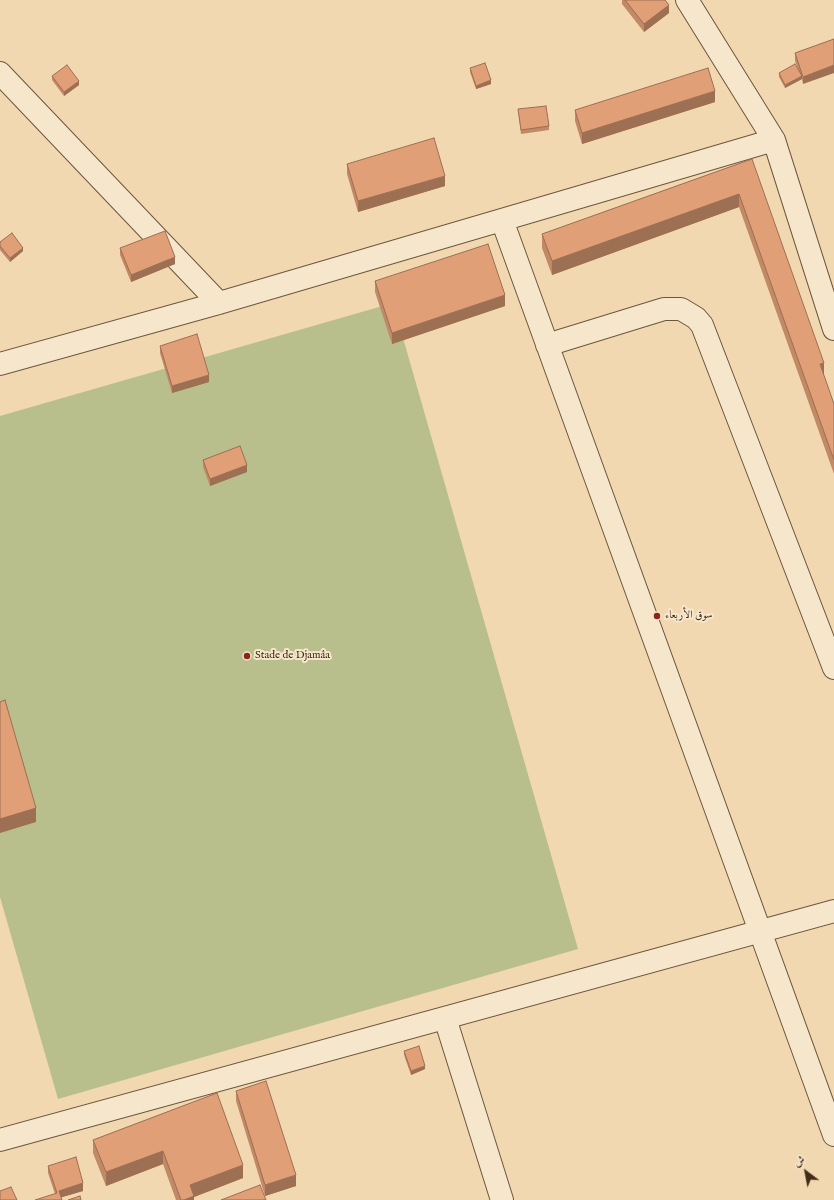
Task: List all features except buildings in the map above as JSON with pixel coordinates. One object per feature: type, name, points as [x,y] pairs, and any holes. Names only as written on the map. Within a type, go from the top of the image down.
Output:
[{"type":"street","points":[[686,0],[774,140],[834,329]]},
{"type":"street","points":[[0,73],[219,303]]},
{"type":"street","points":[[0,364],[219,303],[774,140]]},
{"type":"street","points":[[502,220],[834,1135]]},
{"type":"street","points":[[548,345],[664,309],[681,309],[696,318],[702,325],[834,668]]},
{"type":"street","points":[[0,1140],[834,911]]},
{"type":"street","points":[[445,1018],[502,1200]]},
{"type":"green space","name":"Stade de Djamâa","points":[[393,303],[578,949],[58,1099],[0,897],[0,416]]},
{"type":"place","name":"سوق الأربعاء","points":[[657,616]]},
{"type":"place","name":"Stade de Djamâa","points":[[247,656]]}]
